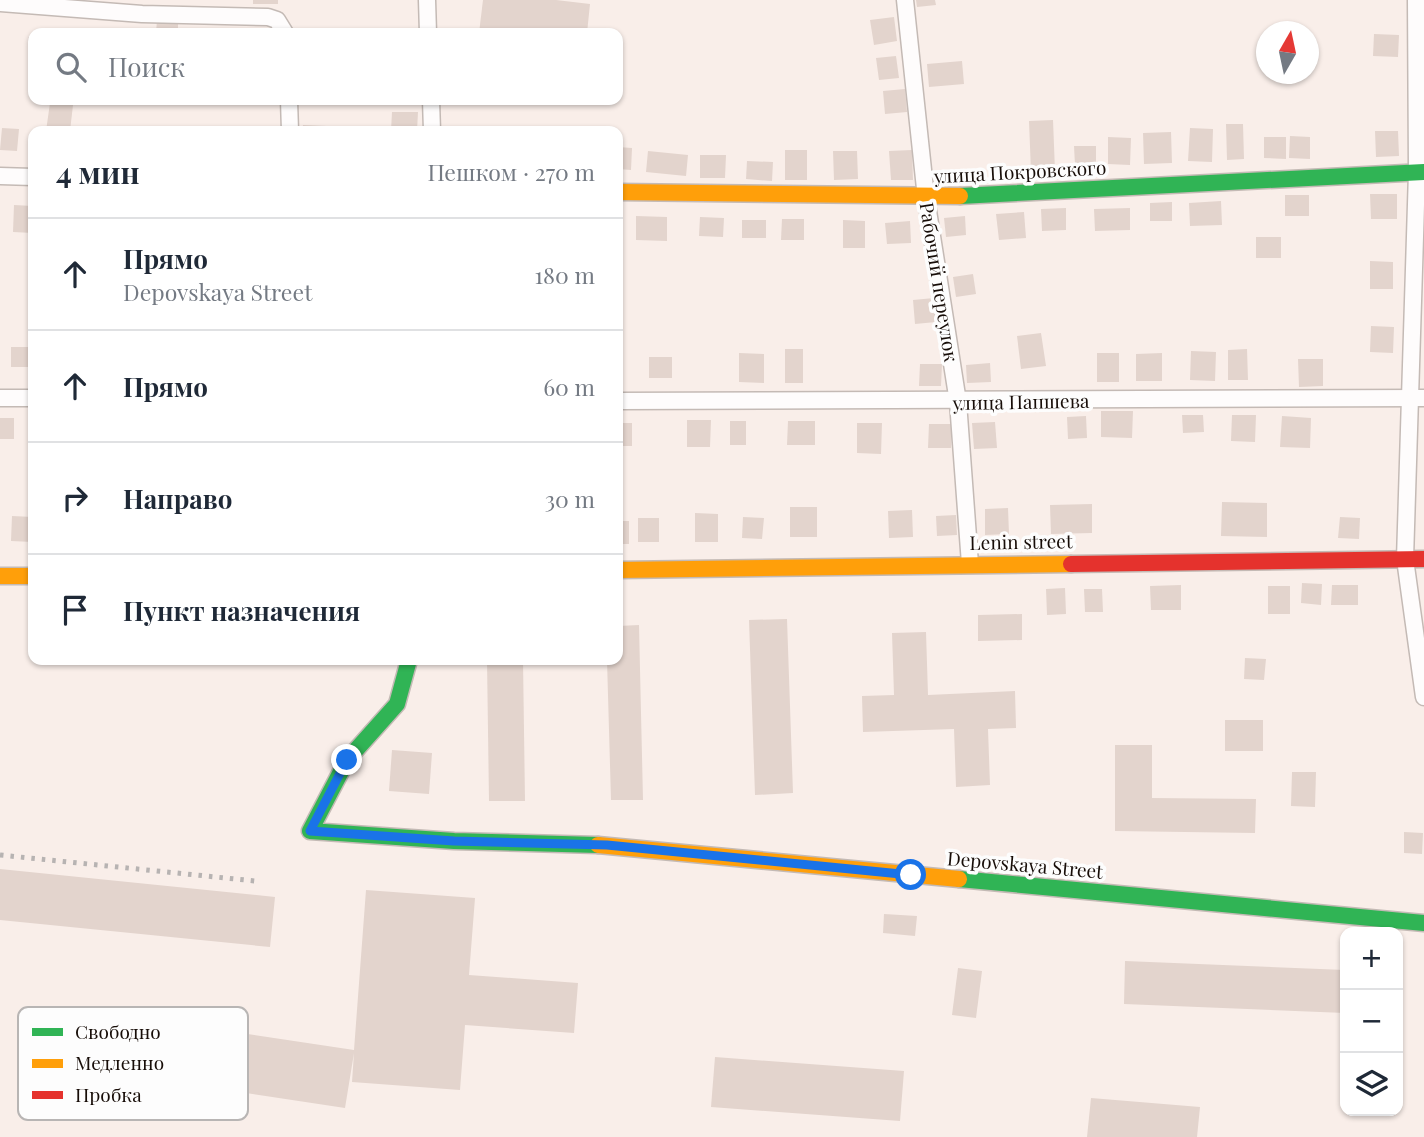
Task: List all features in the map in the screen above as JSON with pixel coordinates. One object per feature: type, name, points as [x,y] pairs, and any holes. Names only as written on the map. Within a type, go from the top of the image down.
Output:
[{"type":"street","points":[[427,0],[428,28]]},
{"type":"street","name":"Рабочий переулок","points":[[905,0],[926,198],[958,402],[970,564]]},
{"type":"street","points":[[1416,0],[1420,172],[1418,398],[1405,559],[1424,698]]},
{"type":"street","points":[[0,3],[142,14],[268,17],[277,20],[282,28]]},
{"type":"street","points":[[289,105],[290,126]]},
{"type":"street","points":[[431,105],[432,126]]},
{"type":"street","name":"улица Покровского","points":[[623,192],[926,198],[1420,172]]},
{"type":"street","points":[[0,176],[28,177]]},
{"type":"street","points":[[0,398],[28,398]]},
{"type":"street","name":"улица Папшева","points":[[623,401],[958,402],[1418,398]]},
{"type":"street","name":"Lenin street","points":[[623,570],[1424,559]]},
{"type":"street","points":[[0,576],[28,576]]},
{"type":"street","name":"Depovskaya Street","points":[[408,665],[397,704],[347,760],[310,831],[454,841],[607,845],[1424,923]]},
{"type":"building","points":[[253,0],[278,0],[278,4],[253,4]]},
{"type":"building","points":[[483,0],[556,0],[590,4],[588,28],[480,28]]},
{"type":"building","points":[[916,0],[935,0],[936,5],[917,7]]},
{"type":"building","points":[[894,17],[897,41],[874,45],[870,20]]},
{"type":"building","points":[[157,20],[178,22],[178,28],[156,28]]},
{"type":"building","points":[[1374,34],[1399,35],[1398,57],[1373,56]]},
{"type":"building","points":[[896,56],[899,78],[879,80],[876,58]]},
{"type":"building","points":[[962,61],[964,84],[929,87],[927,64]]},
{"type":"building","points":[[905,89],[907,112],[885,114],[883,91]]},
{"type":"building","points":[[50,105],[73,105],[71,126],[47,126]]},
{"type":"building","points":[[392,112],[418,112],[417,126],[391,126]]},
{"type":"building","points":[[1053,120],[1055,171],[1031,172],[1029,121]]},
{"type":"building","points":[[1226,124],[1243,124],[1244,159],[1227,160]]},
{"type":"building","points":[[2,128],[19,129],[17,151],[0,150]]},
{"type":"building","points":[[1190,128],[1213,129],[1212,162],[1188,161]]},
{"type":"building","points":[[1375,131],[1398,131],[1399,156],[1376,157]]},
{"type":"building","points":[[1171,132],[1172,163],[1144,164],[1143,133]]},
{"type":"building","points":[[1290,136],[1310,137],[1310,159],[1289,158]]},
{"type":"building","points":[[1108,137],[1131,138],[1130,165],[1108,164]]},
{"type":"building","points":[[1264,137],[1286,137],[1286,159],[1264,158]]},
{"type":"building","points":[[1074,146],[1096,146],[1096,165],[1075,165]]},
{"type":"building","points":[[623,147],[632,148],[631,170],[623,169]]},
{"type":"building","points":[[785,150],[807,150],[807,180],[785,180]]},
{"type":"building","points":[[912,150],[913,180],[891,180],[889,151]]},
{"type":"building","points":[[648,151],[688,155],[686,176],[646,172]]},
{"type":"building","points":[[833,151],[857,151],[858,179],[834,180]]},
{"type":"building","points":[[700,155],[726,155],[725,178],[700,178]]},
{"type":"building","points":[[747,161],[773,162],[772,181],[746,179]]},
{"type":"building","points":[[1370,194],[1397,194],[1397,219],[1371,219]]},
{"type":"building","points":[[1285,195],[1309,195],[1309,216],[1285,216]]},
{"type":"building","points":[[1221,201],[1222,225],[1190,226],[1189,203]]},
{"type":"building","points":[[1172,202],[1172,221],[1150,221],[1150,203]]},
{"type":"building","points":[[14,205],[28,206],[28,233],[13,232]]},
{"type":"building","points":[[1066,208],[1066,230],[1042,231],[1041,209]]},
{"type":"building","points":[[1130,208],[1130,230],[1095,231],[1094,209]]},
{"type":"building","points":[[1024,212],[1026,238],[999,240],[996,214]]},
{"type":"building","points":[[636,216],[667,217],[667,241],[636,240]]},
{"type":"building","points":[[965,216],[966,235],[946,237],[944,218]]},
{"type":"building","points":[[700,217],[724,218],[723,237],[699,236]]},
{"type":"building","points":[[782,219],[804,219],[804,240],[781,240]]},
{"type":"building","points":[[742,220],[766,220],[766,238],[742,238]]},
{"type":"building","points":[[843,220],[865,221],[865,248],[843,248]]},
{"type":"building","points":[[910,221],[911,243],[887,244],[885,223]]},
{"type":"building","points":[[1256,237],[1281,237],[1281,258],[1256,258]]},
{"type":"building","points":[[1370,261],[1393,262],[1393,289],[1370,289]]},
{"type":"building","points":[[973,274],[976,294],[956,297],[953,277]]},
{"type":"building","points":[[934,298],[936,322],[915,324],[913,300]]},
{"type":"building","points":[[1371,326],[1394,327],[1393,353],[1370,352]]},
{"type":"building","points":[[1041,333],[1046,366],[1021,369],[1017,336]]},
{"type":"building","points":[[11,347],[28,347],[28,367],[11,367]]},
{"type":"building","points":[[785,349],[803,349],[803,383],[785,383]]},
{"type":"building","points":[[1247,349],[1248,380],[1228,380],[1228,350]]},
{"type":"building","points":[[1191,351],[1216,352],[1215,381],[1190,380]]},
{"type":"building","points":[[739,353],[764,354],[764,383],[739,382]]},
{"type":"building","points":[[1097,353],[1119,353],[1119,382],[1097,382]]},
{"type":"building","points":[[1162,353],[1162,381],[1136,381],[1136,354]]},
{"type":"building","points":[[649,357],[672,357],[672,378],[649,378]]},
{"type":"building","points":[[1298,359],[1323,359],[1323,386],[1299,387]]},
{"type":"building","points":[[990,363],[991,382],[967,383],[966,365]]},
{"type":"building","points":[[920,364],[942,364],[941,386],[919,386]]},
{"type":"building","points":[[1101,411],[1133,411],[1132,438],[1101,437]]},
{"type":"building","points":[[1182,415],[1203,415],[1204,432],[1183,433]]},
{"type":"building","points":[[1232,415],[1256,415],[1255,442],[1231,441]]},
{"type":"building","points":[[1086,416],[1087,438],[1068,439],[1067,417]]},
{"type":"building","points":[[1282,416],[1311,418],[1310,448],[1280,447]]},
{"type":"building","points":[[0,418],[14,418],[14,439],[0,439]]},
{"type":"building","points":[[687,420],[711,420],[710,447],[687,447]]},
{"type":"building","points":[[730,421],[746,421],[746,445],[730,445]]},
{"type":"building","points":[[788,421],[815,421],[815,445],[787,445]]},
{"type":"building","points":[[995,422],[997,448],[974,449],[972,423]]},
{"type":"building","points":[[623,423],[632,423],[632,446],[623,446]]},
{"type":"building","points":[[857,423],[882,423],[881,454],[857,453]]},
{"type":"building","points":[[929,424],[952,424],[951,448],[928,448]]},
{"type":"building","points":[[1222,502],[1267,503],[1267,537],[1221,536]]},
{"type":"building","points":[[1092,504],[1092,533],[1051,534],[1050,505]]},
{"type":"building","points":[[790,507],[817,507],[817,537],[790,537]]},
{"type":"building","points":[[1008,508],[1009,534],[985,535],[985,509]]},
{"type":"building","points":[[912,510],[913,537],[889,538],[888,511]]},
{"type":"building","points":[[695,513],[718,514],[718,542],[695,542]]},
{"type":"building","points":[[956,515],[957,535],[937,536],[936,516]]},
{"type":"building","points":[[12,516],[28,517],[28,542],[11,541]]},
{"type":"building","points":[[743,517],[764,518],[762,539],[742,538]]},
{"type":"building","points":[[1340,517],[1360,518],[1359,539],[1338,538]]},
{"type":"building","points":[[638,518],[659,518],[659,542],[638,542]]},
{"type":"building","points":[[623,521],[629,521],[629,544],[623,544]]},
{"type":"building","points":[[1302,583],[1322,584],[1321,605],[1301,603]]},
{"type":"building","points":[[1181,585],[1181,610],[1151,610],[1150,586]]},
{"type":"building","points":[[1332,585],[1358,585],[1358,605],[1331,605]]},
{"type":"building","points":[[1268,586],[1290,586],[1290,614],[1268,614]]},
{"type":"building","points":[[1065,588],[1066,614],[1047,615],[1046,589]]},
{"type":"building","points":[[1084,589],[1102,589],[1103,612],[1085,612]]},
{"type":"building","points":[[1022,614],[1022,640],[978,641],[978,615]]},
{"type":"building","points":[[787,619],[793,793],[755,795],[749,620]]},
{"type":"building","points":[[639,625],[643,800],[611,800],[607,665],[623,665],[623,626]]},
{"type":"building","points":[[926,632],[928,695],[1015,691],[1016,728],[988,729],[990,785],[956,787],[954,729],[863,732],[862,696],[894,695],[892,633]]},
{"type":"building","points":[[1245,658],[1266,659],[1264,680],[1244,679]]},
{"type":"building","points":[[487,665],[523,665],[525,801],[489,801]]},
{"type":"building","points":[[1225,720],[1263,720],[1263,751],[1225,751]]},
{"type":"building","points":[[1115,745],[1152,745],[1152,798],[1256,799],[1255,833],[1115,831]]},
{"type":"building","points":[[392,750],[432,753],[429,794],[389,791]]},
{"type":"building","points":[[1292,772],[1316,772],[1315,807],[1291,806]]},
{"type":"building","points":[[1404,832],[1423,833],[1422,854],[1404,853]]},
{"type":"building","points":[[0,869],[275,897],[270,947],[0,920]]},
{"type":"building","points":[[366,890],[475,898],[469,975],[578,983],[574,1033],[465,1025],[460,1090],[352,1082],[354,1053],[345,1108],[248,1093],[248,1034],[354,1050]]},
{"type":"building","points":[[884,914],[917,916],[915,936],[883,933]]},
{"type":"building","points":[[1125,961],[1340,970],[1340,1013],[1124,1004]]},
{"type":"building","points":[[958,968],[982,971],[976,1018],[952,1015]]},
{"type":"building","points":[[715,1057],[904,1071],[900,1121],[711,1107]]},
{"type":"building","points":[[1091,1098],[1200,1107],[1197,1137],[1087,1137]]},
{"type":"railway","points":[[0,855],[255,881]]},
{"type":"traffic: fast","points":[[960,196],[1424,172]]},
{"type":"traffic: fast","points":[[408,665],[397,704],[347,760],[310,831],[454,841],[598,845]]},
{"type":"traffic: fast","points":[[959,879],[1424,923]]},
{"type":"traffic: slow","points":[[623,192],[960,196]]},
{"type":"traffic: slow","points":[[623,570],[1071,564]]},
{"type":"traffic: slow","points":[[0,576],[28,576]]},
{"type":"traffic: slow","points":[[598,845],[959,879]]},
{"type":"traffic: jam","points":[[1071,564],[1424,559]]},
{"type":"route","points":[[347,760],[310,831],[454,841],[607,845],[911,875]]}]
